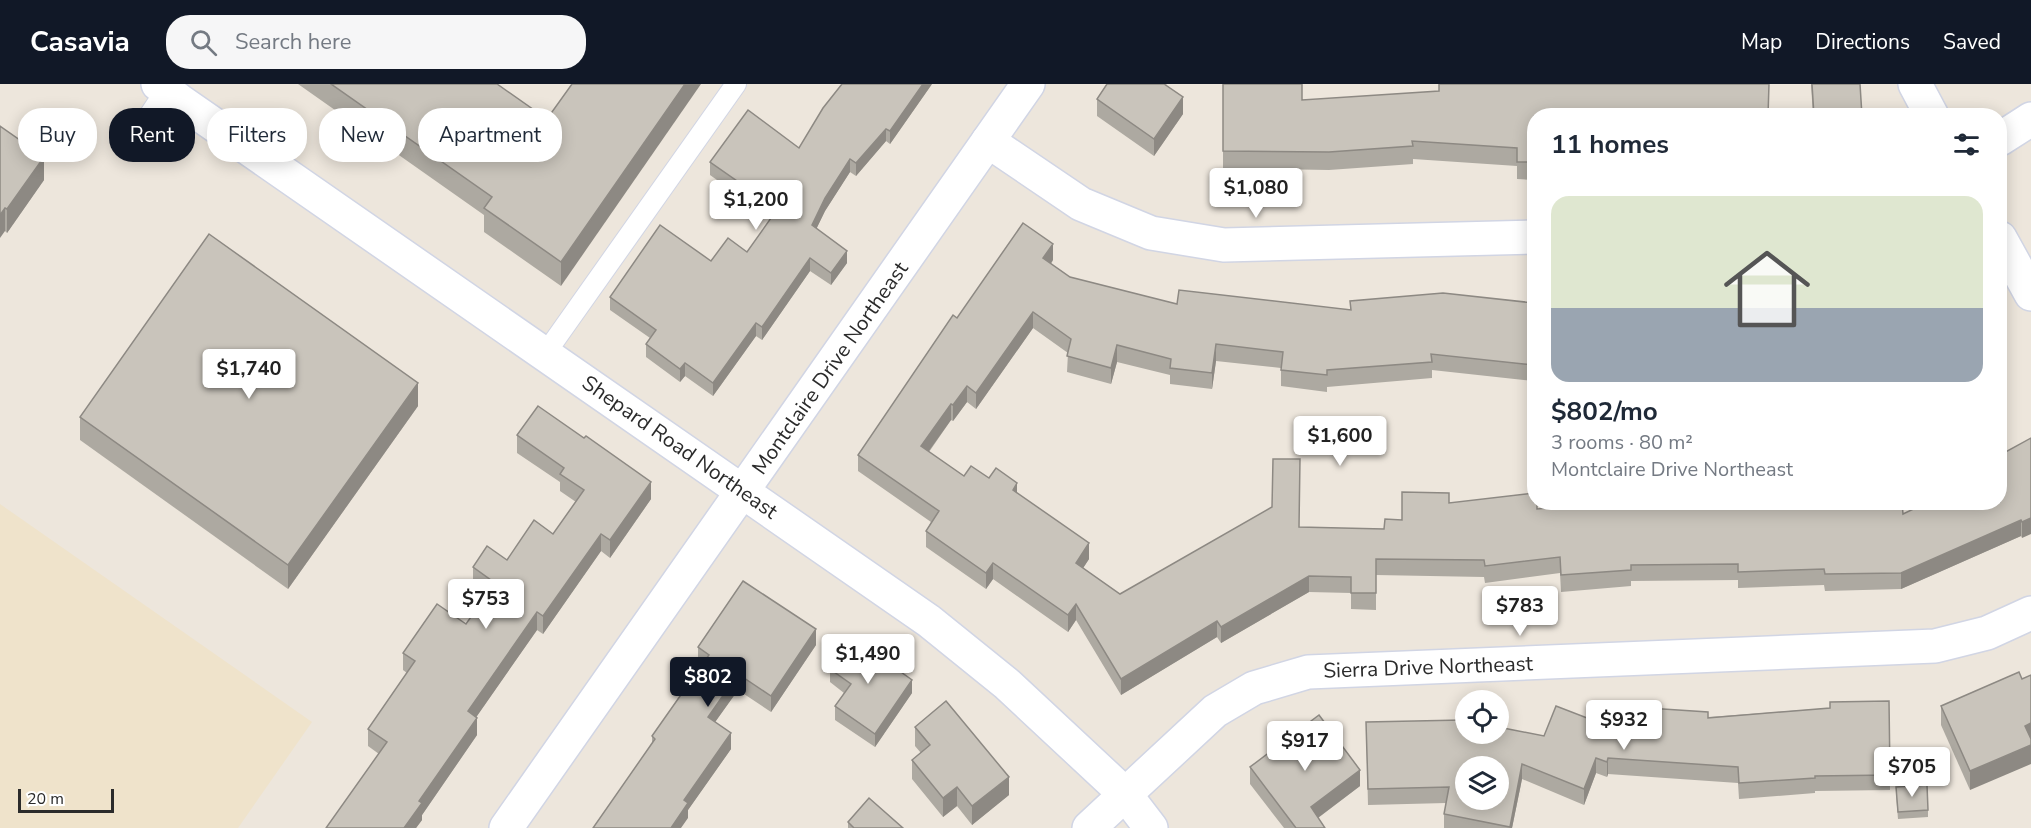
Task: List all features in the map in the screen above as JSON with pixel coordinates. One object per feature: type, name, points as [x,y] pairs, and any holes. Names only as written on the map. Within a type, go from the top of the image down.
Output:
[{"type":"street","name":"Montclaire Drive Northeast","points":[[506,828],[1028,84]]},
{"type":"street","points":[[1915,84],[1928,108]]},
{"type":"street","name":"Shepard Road Northeast","points":[[168,92],[928,621],[1007,684],[1125,794],[1151,828]]},
{"type":"street","points":[[2007,134],[2031,119]]},
{"type":"street","points":[[988,141],[1081,204],[1151,233],[1224,245],[1527,237]]},
{"type":"street","points":[[2007,251],[2031,294]]},
{"type":"street","name":"Sierra Drive Northeast","points":[[1089,828],[1215,711],[1254,687],[1308,672],[1935,646],[1987,633],[2031,614]]},
{"type":"lane","points":[[545,354],[736,84]]},
{"type":"lane","points":[[156,108],[168,92]]},
{"type":"shaded area","points":[[0,504],[312,722],[238,828],[0,828]]},
{"type":"building","points":[[331,84],[497,84],[531,108],[418,108],[418,145],[406,137],[406,108],[365,108]]},
{"type":"building","points":[[572,84],[685,84],[561,262],[484,208],[492,197],[442,162],[562,162],[562,108],[555,108]]},
{"type":"building","points":[[842,84],[923,84],[890,131],[886,129],[856,163],[850,159],[825,198],[812,225],[847,251],[831,273],[810,258],[762,327],[756,323],[713,383],[685,363],[680,369],[646,344],[656,330],[610,297],[660,225],[711,261],[728,238],[747,252],[776,211],[710,162],[748,110],[799,148],[823,108]]},
{"type":"building","points":[[1107,84],[1164,84],[1183,97],[1154,139],[1097,99]]},
{"type":"building","points":[[1223,84],[1302,84],[1302,100],[1439,91],[1439,84],[1769,84],[1768,108],[1527,108],[1527,162],[1517,162],[1517,148],[1412,141],[1413,146],[1329,152],[1223,151]]},
{"type":"building","points":[[1812,84],[1860,84],[1862,108],[1814,108]]},
{"type":"building","points":[[0,126],[18,139],[18,162],[40,162],[7,209],[5,208],[0,215]]},
{"type":"building","points":[[1023,223],[1053,244],[1043,258],[1070,277],[1177,304],[1179,290],[1351,310],[1350,301],[1443,293],[1527,302],[1527,364],[1431,354],[1432,362],[1327,370],[1327,375],[1281,370],[1283,352],[1216,344],[1212,373],[1170,368],[1171,359],[1117,345],[1111,368],[1067,356],[1071,339],[1033,312],[976,393],[967,386],[921,446],[964,476],[971,466],[989,478],[996,468],[1017,483],[1013,490],[1089,543],[1076,563],[1120,594],[1272,507],[1273,459],[1300,459],[1299,527],[1384,529],[1385,519],[1402,520],[1402,492],[1449,493],[1449,503],[1527,494],[1527,510],[1903,510],[1903,514],[1911,510],[2007,510],[2007,451],[2031,438],[2031,518],[2022,522],[2021,520],[1901,573],[1825,574],[1824,569],[1738,572],[1738,564],[1631,565],[1631,570],[1561,575],[1560,557],[1485,566],[1484,560],[1376,559],[1376,593],[1351,593],[1351,577],[1309,576],[1221,627],[1217,621],[1121,679],[1076,604],[1068,615],[993,563],[986,573],[926,531],[939,511],[858,455],[953,315],[957,318]]},
{"type":"building","points":[[209,234],[418,383],[288,565],[80,417]]},
{"type":"building","points":[[538,406],[584,438],[586,436],[651,482],[610,540],[601,534],[543,616],[537,612],[468,711],[477,718],[419,801],[422,803],[404,828],[326,828],[387,742],[368,729],[415,661],[403,653],[437,604],[466,624],[495,583],[473,567],[487,546],[507,560],[534,520],[553,534],[584,490],[560,474],[564,468],[517,435]]},
{"type":"building","points":[[743,581],[816,629],[771,696],[738,674],[708,717],[731,733],[684,800],[688,803],[671,828],[593,828],[655,739],[652,736],[709,655],[698,647]]},
{"type":"building","points":[[852,637],[912,680],[875,734],[835,706],[851,684],[830,669]]},
{"type":"building","points":[[2019,672],[2022,679],[2031,675],[2031,723],[2025,726],[2031,739],[2031,745],[1970,771],[1941,706]]},
{"type":"building","points":[[946,701],[1009,777],[972,806],[957,787],[943,798],[912,760],[930,745],[915,727]]},
{"type":"building","points":[[1889,701],[1890,775],[1815,776],[1815,778],[1739,783],[1738,767],[1608,758],[1607,762],[1596,758],[1584,789],[1522,764],[1510,827],[1444,814],[1449,787],[1368,789],[1366,722],[1455,720],[1455,744],[1509,744],[1509,729],[1544,736],[1556,706],[1631,735],[1633,707],[1708,712],[1708,718],[1830,708],[1830,702]]},
{"type":"building","points":[[1319,715],[1360,770],[1311,807],[1325,828],[1296,828],[1250,767]]},
{"type":"building","points":[[1927,785],[1928,810],[1898,812],[1896,787]]},
{"type":"building","points":[[869,798],[903,828],[854,828],[848,822]]}]
